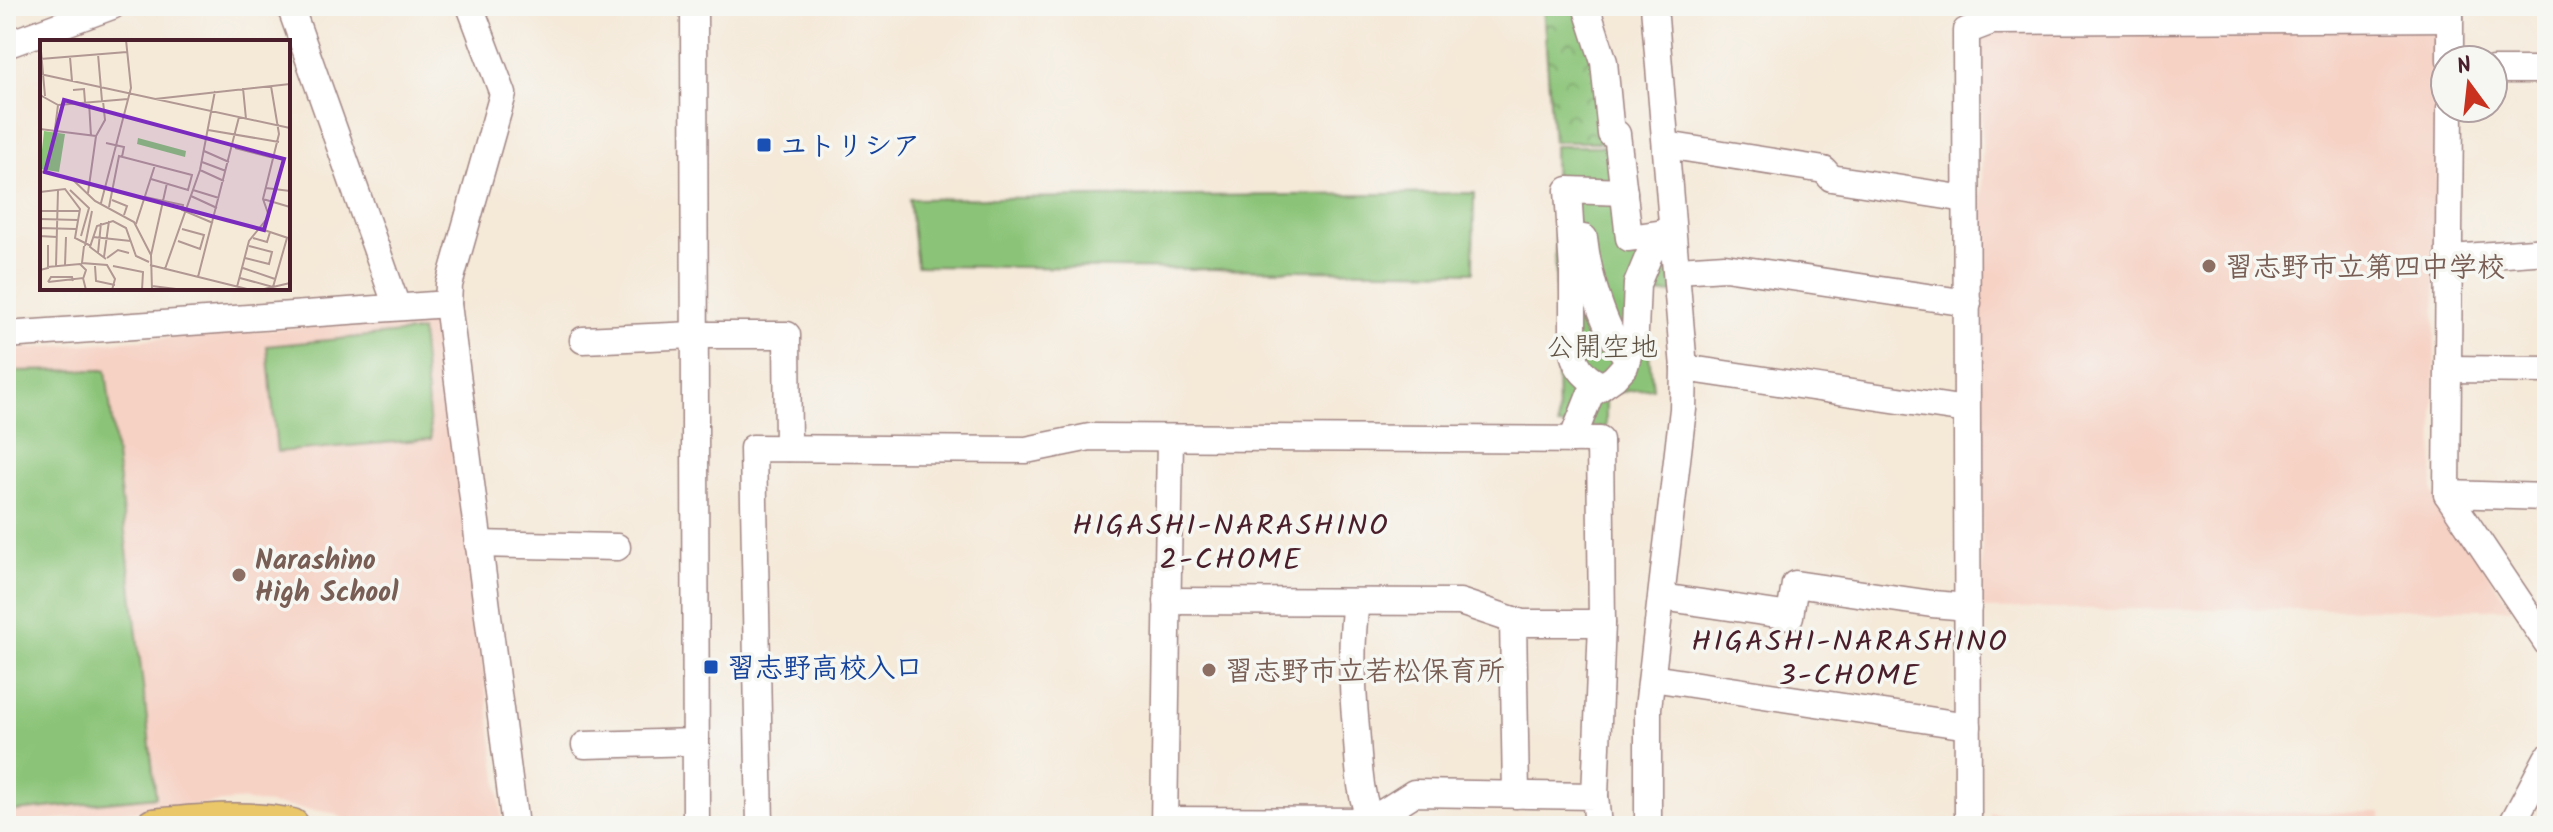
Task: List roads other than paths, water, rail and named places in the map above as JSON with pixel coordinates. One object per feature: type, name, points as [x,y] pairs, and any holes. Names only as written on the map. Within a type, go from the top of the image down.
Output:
[{"type":"main road","points":[[153,826],[253,820],[292,826]]},
{"type":"street","points":[[6,45],[112,6]]},
{"type":"street","points":[[290,6],[397,307]]},
{"type":"street","points":[[470,6],[503,94],[449,285],[448,304],[515,826]]},
{"type":"street","points":[[694,6],[696,826]]},
{"type":"street","points":[[1572,440],[1590,395],[1620,372],[1627,357],[1635,331],[1637,284],[1649,255],[1664,233],[1629,238],[1617,134],[1611,134],[1604,62],[1586,6]]},
{"type":"street","points":[[1648,826],[1648,708],[1683,409],[1684,368],[1654,6]]},
{"type":"street","points":[[1968,826],[1966,31],[1991,14],[2450,12],[2450,44]]},
{"type":"street","points":[[2509,70],[2547,70]]},
{"type":"street","points":[[2450,124],[2447,494],[2547,643]]},
{"type":"street","points":[[1666,145],[1824,170],[1831,178],[1966,199]]},
{"type":"street","points":[[1603,385],[1584,374],[1573,352],[1568,190],[1624,192]]},
{"type":"street","points":[[1584,191],[1586,259],[1610,330],[1627,357]]},
{"type":"street","points":[[2451,258],[2547,251]]},
{"type":"street","points":[[1678,270],[1725,267],[1968,303]]},
{"type":"street","points":[[6,335],[448,304]]},
{"type":"street","points":[[583,340],[787,335],[788,448]]},
{"type":"street","points":[[1684,368],[1966,410]]},
{"type":"street","points":[[2449,369],[2547,370]]},
{"type":"street","points":[[760,826],[753,448],[1026,450],[1090,437],[1600,440],[1602,623],[1595,796],[1598,826]]},
{"type":"street","points":[[1170,438],[1164,823],[1371,823],[1414,793],[1595,796]]},
{"type":"street","points":[[2447,494],[2547,497]]},
{"type":"street","points":[[478,544],[617,547]]},
{"type":"street","points":[[1662,597],[1790,616],[1795,584],[1968,607]]},
{"type":"street","points":[[1167,601],[1460,602],[1522,623],[1602,623]]},
{"type":"street","points":[[1356,603],[1353,700],[1360,785],[1371,823]]},
{"type":"street","points":[[1513,620],[1516,795]]},
{"type":"street","points":[[1652,678],[1968,726]]},
{"type":"street","points":[[585,745],[696,742]]},
{"type":"street","points":[[2511,826],[2547,758]]},
{"type":"place","name":"ユトリシア","points":[[764,145]]},
{"type":"place","name":"習志野市立第四中学校","points":[[2209,266]]},
{"type":"place","name":"Narashino High School","points":[[239,575]]},
{"type":"place","name":"習志野高校入口","points":[[711,667]]},
{"type":"place","name":"習志野市立若松保育所","points":[[1209,670]]},
{"type":"district","name":"HIGASHI-NARASHINO 2-CHOME","points":[[1231,542]]},
{"type":"district","name":"HIGASHI-NARASHINO 3-CHOME","points":[[1850,658]]},
{"type":"park label","name":"公開空地","points":[[1602,346]]}]
